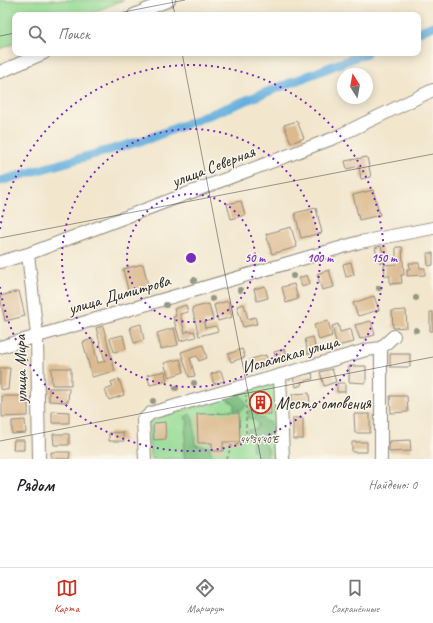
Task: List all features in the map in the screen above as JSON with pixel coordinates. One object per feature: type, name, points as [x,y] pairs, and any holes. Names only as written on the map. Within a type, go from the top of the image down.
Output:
[{"type":"street","points":[[141,12],[169,0]]},
{"type":"street","points":[[0,72],[37,56]]},
{"type":"street","name":"улица Северная","points":[[0,262],[28,254],[334,138],[433,90]]},
{"type":"street","name":"улица Димитрова","points":[[0,347],[360,242],[433,228]]},
{"type":"street","name":"улица Мира","points":[[28,254],[38,335],[39,459]]},
{"type":"street","points":[[381,459],[381,348],[394,336]]},
{"type":"street","name":"Исламская улица","points":[[145,459],[143,420],[151,413],[366,350],[381,348]]},
{"type":"street","points":[[280,375],[282,459]]},
{"type":"path","points":[[227,459],[231,446],[241,444],[246,433],[246,391]]},
{"type":"green space","points":[[0,0],[124,0],[94,12],[12,12],[12,44],[0,49]]},
{"type":"green space","points":[[275,382],[277,459],[150,459],[148,425],[153,419]]},
{"type":"green space","points":[[238,392],[246,404],[242,410],[234,410],[234,403],[229,401],[227,398],[228,395]]},
{"type":"green space","points":[[249,409],[260,418],[263,418],[271,423],[273,428],[272,435],[262,441],[268,448],[267,456],[270,459],[260,459],[253,450],[253,436],[248,434],[248,430],[257,429],[258,424],[256,420],[248,418]]},
{"type":"green space","points":[[190,414],[194,425],[195,445],[210,447],[211,453],[215,459],[185,459],[183,449],[186,437],[185,431],[188,422],[185,417]]},
{"type":"building","points":[[297,121],[304,138],[291,143],[284,125]]},
{"type":"building","points":[[367,157],[371,177],[361,179],[359,166],[347,169],[345,161]]},
{"type":"building","points":[[373,190],[380,215],[359,220],[353,195]]},
{"type":"building","points":[[241,201],[245,215],[231,219],[227,204]]},
{"type":"building","points":[[316,208],[322,233],[301,238],[295,213]]},
{"type":"building","points":[[291,227],[297,247],[272,254],[266,234]]},
{"type":"building","points":[[381,246],[386,261],[380,263],[375,248]]},
{"type":"building","points":[[396,247],[402,247],[404,275],[401,275],[402,283],[390,284],[390,276],[385,276],[384,265],[396,264]]},
{"type":"building","points":[[427,253],[433,253],[433,265],[428,266]]},
{"type":"building","points":[[351,262],[354,275],[346,277],[343,264]]},
{"type":"building","points":[[409,263],[419,263],[420,268],[425,268],[425,275],[407,276],[407,269],[410,269]]},
{"type":"building","points":[[143,264],[149,289],[129,294],[123,269]]},
{"type":"building","points":[[329,270],[334,287],[322,290],[317,274]]},
{"type":"building","points":[[307,275],[310,284],[302,287],[299,278]]},
{"type":"building","points":[[294,284],[298,299],[286,303],[282,287]]},
{"type":"building","points":[[265,286],[268,298],[257,301],[254,289]]},
{"type":"building","points":[[19,291],[25,316],[5,321],[0,296]]},
{"type":"building","points":[[374,296],[379,310],[358,316],[353,303]]},
{"type":"building","points":[[228,301],[232,317],[218,321],[214,305]]},
{"type":"building","points":[[209,304],[213,320],[204,322],[205,328],[216,326],[218,331],[199,336],[192,308]]},
{"type":"building","points":[[244,304],[248,319],[255,317],[257,324],[243,327],[237,306]]},
{"type":"building","points":[[186,305],[188,312],[180,314],[185,333],[188,330],[189,332],[194,331],[196,337],[180,341],[173,317],[176,316],[174,309]]},
{"type":"building","points":[[406,310],[407,327],[393,328],[392,311]]},
{"type":"building","points":[[430,312],[433,312],[433,331],[430,331]]},
{"type":"building","points":[[328,321],[332,336],[319,340],[314,325]]},
{"type":"building","points":[[371,321],[375,335],[360,339],[355,325]]},
{"type":"building","points":[[141,324],[144,340],[134,343],[130,327]]},
{"type":"building","points":[[338,324],[340,332],[351,329],[354,342],[337,346],[332,326]]},
{"type":"building","points":[[103,326],[115,371],[92,377],[83,342],[92,339],[98,363],[105,361],[96,328]]},
{"type":"building","points":[[174,328],[178,345],[161,349],[157,333]]},
{"type":"building","points":[[123,335],[126,349],[114,352],[110,338]]},
{"type":"building","points":[[313,337],[316,352],[308,354],[305,339]]},
{"type":"building","points":[[203,345],[207,358],[199,361],[197,356],[190,358],[195,376],[189,377],[181,352]]},
{"type":"building","points":[[242,349],[245,357],[231,362],[228,354]]},
{"type":"building","points":[[285,349],[288,360],[277,363],[274,352]]},
{"type":"building","points":[[390,354],[410,354],[410,367],[390,367]]},
{"type":"building","points":[[266,355],[269,366],[254,370],[251,359]]},
{"type":"building","points":[[180,359],[184,372],[169,377],[164,363]]},
{"type":"building","points":[[349,366],[366,366],[366,383],[349,382]]},
{"type":"building","points":[[0,368],[10,368],[8,390],[0,389]]},
{"type":"building","points":[[51,368],[71,368],[71,385],[52,385]]},
{"type":"building","points":[[332,369],[336,382],[324,386],[320,372]]},
{"type":"building","points":[[165,371],[167,381],[150,385],[147,375]]},
{"type":"building","points":[[221,371],[224,381],[214,384],[211,374]]},
{"type":"building","points":[[312,373],[313,379],[301,382],[302,385],[296,387],[293,377]]},
{"type":"building","points":[[119,379],[124,395],[109,400],[105,390],[113,387],[111,382]]},
{"type":"building","points":[[337,383],[345,383],[345,392],[337,392]]},
{"type":"building","points":[[49,388],[69,388],[68,402],[49,401]]},
{"type":"building","points":[[309,393],[310,404],[292,405],[292,394]]},
{"type":"building","points":[[2,396],[28,396],[28,416],[2,417]]},
{"type":"building","points":[[390,396],[407,396],[408,412],[391,413]]},
{"type":"building","name":"Место омовения","points":[[251,399],[270,399],[271,414],[259,414],[259,407],[251,407]]},
{"type":"building","points":[[52,411],[69,412],[69,423],[52,423]]},
{"type":"building","points":[[239,413],[240,442],[223,442],[223,451],[212,451],[212,443],[198,443],[197,414]]},
{"type":"building","points":[[354,414],[370,414],[370,433],[355,433]]},
{"type":"building","points":[[293,418],[303,418],[303,439],[293,439]]},
{"type":"building","points":[[25,420],[26,433],[12,434],[12,421]]},
{"type":"building","points":[[165,422],[166,439],[154,440],[153,426],[156,423]]},
{"type":"building","points":[[123,432],[124,441],[109,441],[109,433]]},
{"type":"building","points":[[53,434],[69,434],[69,445],[54,445]]},
{"type":"building","points":[[14,440],[24,440],[24,450],[13,450]]},
{"type":"building","points":[[410,440],[411,451],[389,452],[389,441]]},
{"type":"building","points":[[352,442],[367,442],[367,452],[352,452]]},
{"type":"building","points":[[51,452],[70,452],[69,459],[51,459]]},
{"type":"waterway","points":[[421,31],[433,26]]},
{"type":"waterway","points":[[0,181],[148,139],[358,56]]},
{"type":"place","name":"Место омовения","points":[[261,403]]}]
